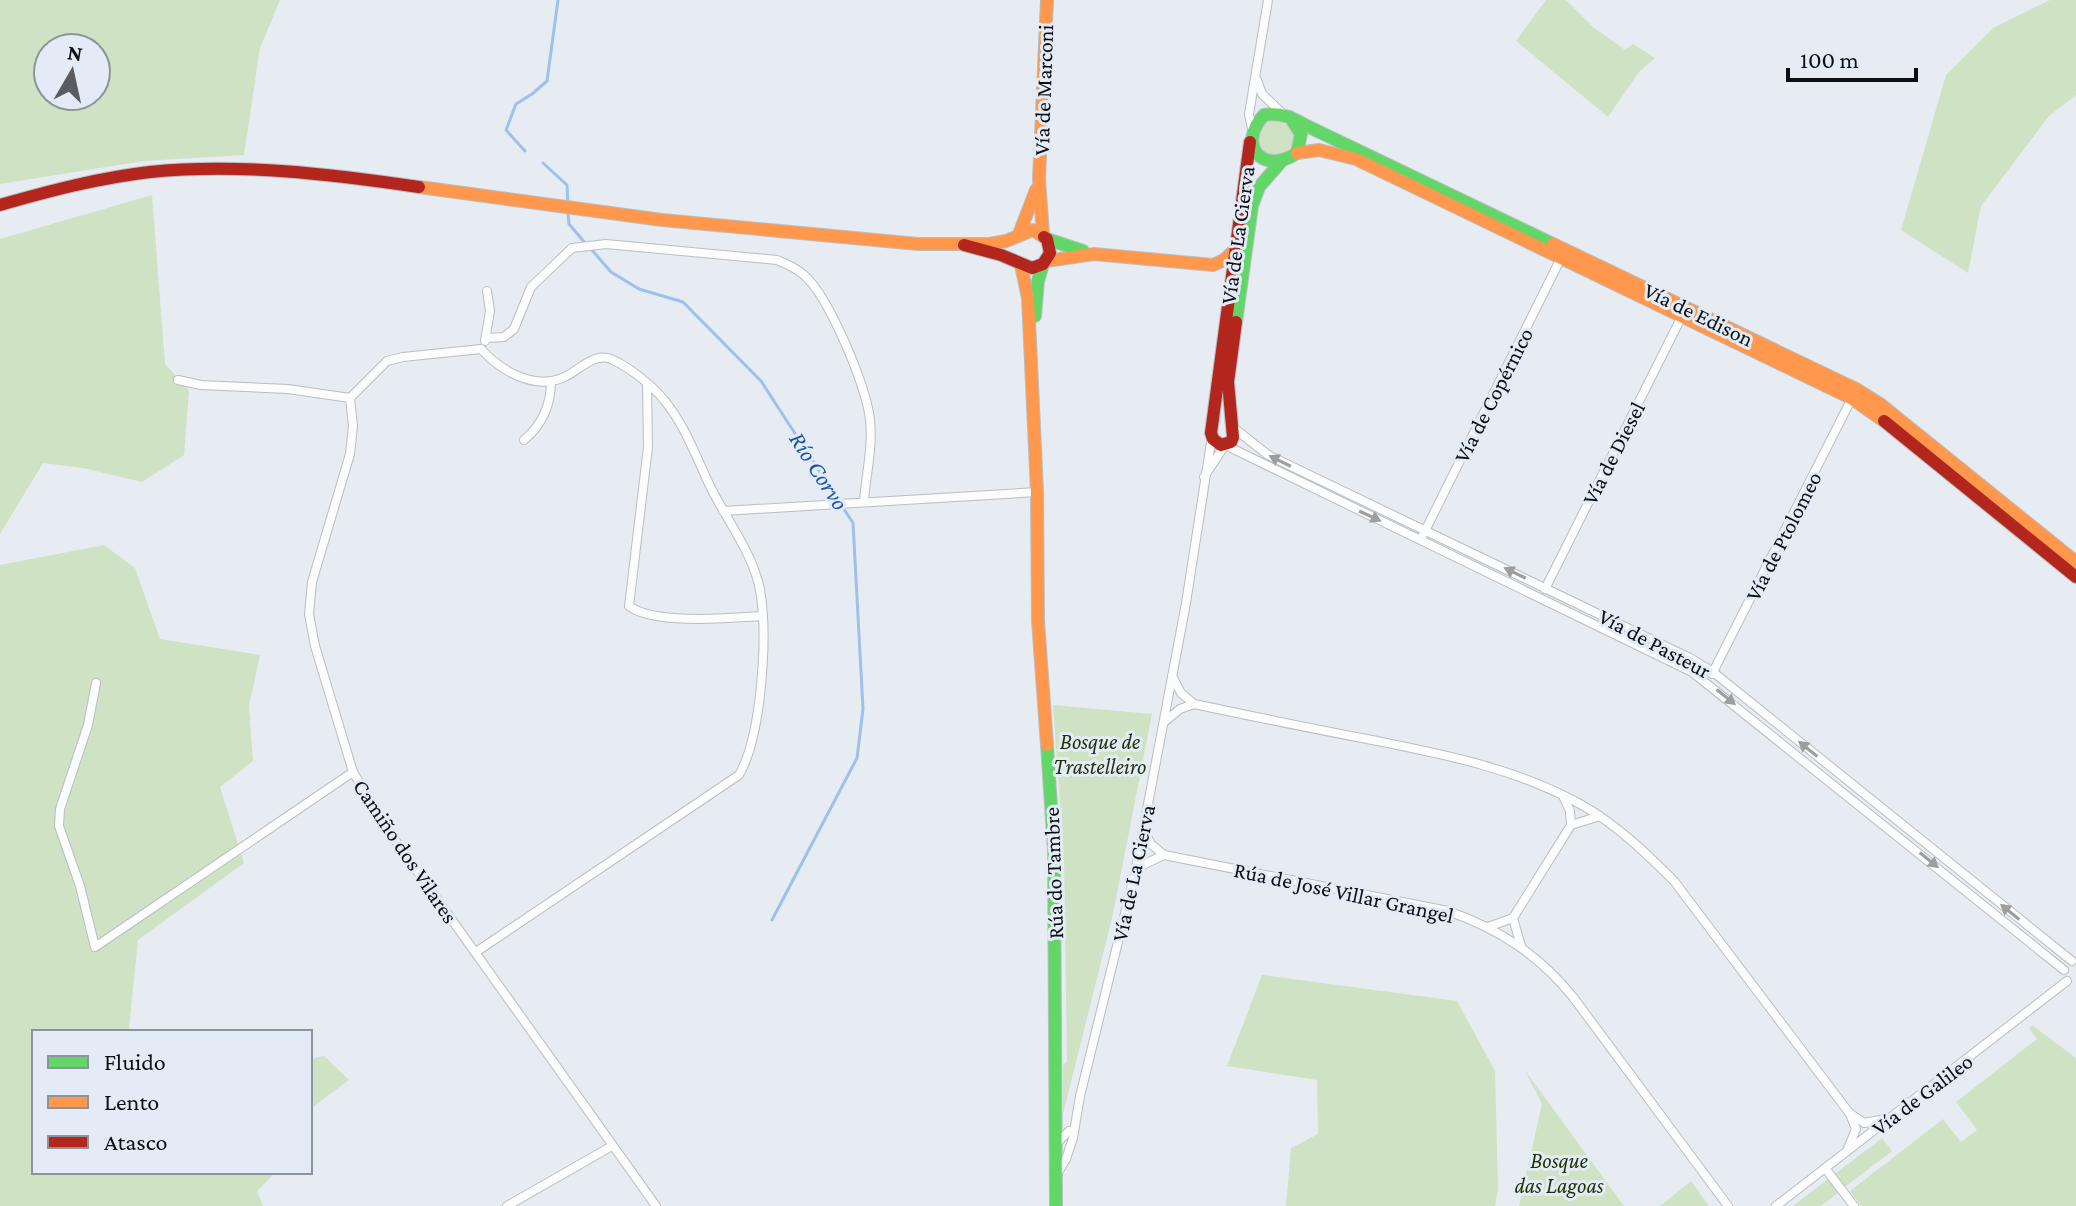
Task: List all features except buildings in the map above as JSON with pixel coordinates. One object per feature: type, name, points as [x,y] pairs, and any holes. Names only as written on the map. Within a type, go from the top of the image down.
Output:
[{"type":"main road","name":"Vía de Marconi","points":[[1045,236],[1039,179],[1047,0]]},
{"type":"main road","points":[[1264,115],[1287,115],[1296,122],[1302,138],[1297,153],[1280,163],[1259,157],[1254,151],[1251,134],[1264,115]]},
{"type":"main road","name":"Vía de Edison","points":[[1287,115],[1563,254]]},
{"type":"main road","name":"Vía de La Cierva","points":[[1212,433],[1251,134]]},
{"type":"main road","name":"Vía de Edison","points":[[1297,153],[1319,150],[1356,159],[1880,404],[2076,562]]},
{"type":"main road","name":"Vía de La Cierva","points":[[1231,426],[1228,382],[1252,206],[1259,187],[1280,163]]},
{"type":"main road","points":[[0,205],[54,190],[145,172],[231,167],[361,177],[556,207],[775,232],[964,245],[1003,242],[1028,230],[1094,254]]},
{"type":"main road","name":"Vía de Marconi","points":[[1018,235],[1039,179]]},
{"type":"main road","points":[[1018,235],[1012,252],[1028,289],[1037,492]]},
{"type":"main road","points":[[1031,351],[1038,281],[1050,253],[1045,236]]},
{"type":"main road","points":[[964,245],[1032,268],[1044,262],[1094,254],[1213,265],[1235,250]]},
{"type":"main road","points":[[1213,265],[1227,277],[1230,287]]},
{"type":"main road","name":"Vía de Edison","points":[[1854,394],[2076,577]]},
{"type":"main road","points":[[1221,422],[1231,426],[1234,436],[1231,442],[1218,444],[1212,433],[1221,422]]},
{"type":"main road","name":"Rúa do Tambre","points":[[1037,492],[1038,621],[1054,851],[1063,1137],[1056,1206]]},
{"type":"street","name":"Vía de La Cierva","points":[[1251,134],[1249,114],[1268,0]]},
{"type":"street","points":[[1257,79],[1262,94],[1287,115]]},
{"type":"street","points":[[486,338],[504,337],[514,329],[531,287],[572,248],[594,245],[777,260],[805,275],[829,309],[867,399],[871,433],[864,501]]},
{"type":"street","name":"Vía de Copérnico","points":[[1421,540],[1563,254]]},
{"type":"street","points":[[481,349],[490,311],[487,291]]},
{"type":"street","name":"Vía de Diesel","points":[[1541,598],[1684,312]]},
{"type":"street","points":[[178,380],[201,385],[288,389],[350,398],[387,361],[403,357],[481,349],[509,372],[551,381],[567,376],[600,357],[612,360],[664,400],[694,450],[749,559],[759,587],[762,616],[756,727],[752,747],[739,775],[476,952]]},
{"type":"street","points":[[524,440],[540,424],[549,402],[551,381]]},
{"type":"street","points":[[647,384],[648,447],[629,606],[642,612],[694,619],[762,616]]},
{"type":"street","name":"Vía de Ptolomeo","points":[[1707,681],[1854,394]]},
{"type":"street","name":"Camiño dos Vilares","points":[[350,398],[353,426],[350,454],[312,582],[309,614],[315,646],[353,772],[390,833],[656,1206]]},
{"type":"street","name":"Vía de Pasteur","points":[[1231,426],[1268,455],[1690,658],[1713,672],[2074,960]]},
{"type":"street","name":"Vía de La Cierva","points":[[1057,1175],[1071,1145],[1063,1137],[1136,868],[1186,603],[1212,433]]},
{"type":"street","name":"Vía de La Cierva","points":[[1204,477],[1225,445]]},
{"type":"street","name":"Vía de Pasteur","points":[[1225,445],[1681,665],[1707,681],[2064,970]]},
{"type":"street","points":[[723,511],[1037,492]]},
{"type":"street","points":[[1172,676],[1189,703]]},
{"type":"street","points":[[96,683],[88,725],[60,809],[59,826],[80,886],[95,947],[353,772]]},
{"type":"street","points":[[1167,699],[1466,759],[1515,773],[1600,816],[1644,850],[1674,881],[1850,1114],[1861,1140]]},
{"type":"street","points":[[1163,723],[1189,703]]},
{"type":"street","points":[[1562,795],[1573,821]]},
{"type":"street","points":[[1503,935],[1582,805]]},
{"type":"street","points":[[1573,821],[1600,816]]},
{"type":"street","points":[[1136,868],[1161,855],[1143,830]]},
{"type":"street","name":"Rúa de José Villar Grangel","points":[[1139,851],[1448,911],[1503,935],[1550,970],[1573,997],[1728,1206]]},
{"type":"street","points":[[1487,927],[1511,921]]},
{"type":"street","points":[[1511,921],[1521,946]]},
{"type":"street","points":[[2074,960],[2064,970],[2067,981],[2076,986]]},
{"type":"street","name":"Vía de Galileo","points":[[1776,1206],[2067,981]]},
{"type":"street","points":[[1850,1114],[1874,1130]]},
{"type":"street","points":[[1847,1151],[1856,1129],[1864,1123],[1889,1119]]},
{"type":"street","points":[[1063,1137],[1071,1145]]},
{"type":"street","points":[[507,1206],[612,1146]]},
{"type":"street","points":[[1825,1168],[1854,1206]]},
{"type":"green space","points":[[0,0],[280,0],[260,48],[244,155],[144,161],[0,184]]},
{"type":"green space","points":[[1546,0],[1566,0],[1593,27],[1625,50],[1633,44],[1655,58],[1639,72],[1608,117],[1516,41]]},
{"type":"green space","points":[[2050,0],[2076,0],[2076,95],[2049,116],[1981,206],[1968,273],[1901,230],[1946,75],[1993,28]]},
{"type":"green space","points":[[1276,120],[1289,125],[1294,138],[1289,151],[1276,156],[1263,151],[1258,138],[1263,125]]},
{"type":"green space","points":[[152,195],[165,364],[189,390],[184,455],[142,482],[83,468],[43,463],[0,534],[0,239]]},
{"type":"green space","points":[[104,545],[135,568],[160,639],[260,655],[249,706],[253,761],[220,787],[244,863],[138,940],[130,1030],[32,1030],[32,1174],[274,1174],[257,1191],[263,1206],[0,1206],[0,565]]},
{"type":"green space","name":"Bosque de Trastelleiro","points":[[1053,705],[1152,714],[1113,914],[1063,1114],[1063,1065],[1067,1062],[1064,859]]},
{"type":"green space","points":[[1262,975],[1457,1001],[1495,1071],[1498,1189],[1495,1206],[1286,1206],[1291,1148],[1318,1134],[1317,1080],[1227,1066]]},
{"type":"green space","points":[[2032,1025],[2076,1058],[2076,1206],[1861,1206],[1850,1191],[1943,1119],[1961,1142],[1977,1130],[1956,1102],[2037,1039],[2029,1028]]},
{"type":"green space","points":[[324,1056],[349,1080],[312,1108],[312,1059]]},
{"type":"green space","name":"Bosque das Lagoas","points":[[1524,1069],[1624,1206],[1519,1206],[1542,1104]]},
{"type":"green space","points":[[1882,1138],[1892,1151],[1845,1187],[1835,1174]]},
{"type":"green space","points":[[1828,1179],[1838,1193],[1821,1206],[1793,1206]]},
{"type":"green space","points":[[1691,1181],[1709,1206],[1660,1206]]},
{"type":"waterway","name":"Río Corvo","points":[[525,151],[506,130],[516,104],[547,81],[558,0]]},
{"type":"waterway","name":"Río Corvo","points":[[543,163],[567,185],[568,206]]},
{"type":"waterway","name":"Río Corvo","points":[[568,214],[569,224],[586,244]]},
{"type":"waterway","name":"Río Corvo","points":[[591,249],[611,272],[639,289],[683,302],[761,381],[853,523],[863,709],[857,758],[772,920]]},
{"type":"traffic: fast","points":[[1290,117],[1301,134],[1297,153],[1274,161],[1257,154],[1253,137],[1264,115],[1287,116],[1292,118],[1297,120],[1553,244]]},
{"type":"traffic: fast","points":[[1236,322],[1252,206],[1259,187],[1280,163]]},
{"type":"traffic: fast","points":[[1047,239],[1083,251]]},
{"type":"traffic: fast","points":[[1035,316],[1043,264]]},
{"type":"traffic: fast","points":[[1047,745],[1054,851],[1056,1206]]},
{"type":"traffic: slow","points":[[1043,234],[1039,179],[1047,0]]},
{"type":"traffic: slow","points":[[1297,153],[1319,150],[1356,159],[1851,398],[1884,421]]},
{"type":"traffic: slow","points":[[419,187],[662,220],[918,244],[990,244],[1033,230],[1044,237]]},
{"type":"traffic: slow","points":[[1019,234],[1036,190]]},
{"type":"traffic: slow","points":[[1553,244],[1856,389],[1880,404],[2076,562]]},
{"type":"traffic: slow","points":[[1046,261],[1094,254],[1213,265],[1235,250]]},
{"type":"traffic: slow","points":[[1021,265],[1028,298],[1037,492],[1038,621],[1047,745]]},
{"type":"traffic: jam","points":[[1236,322],[1228,382],[1233,437],[1231,442],[1221,445],[1211,433],[1250,142]]},
{"type":"traffic: jam","points":[[0,205],[112,178],[183,170],[284,171],[419,187]]},
{"type":"traffic: jam","points":[[964,245],[1032,268],[1043,264],[1050,253],[1044,237]]},
{"type":"traffic: jam","points":[[1884,421],[2076,577]]}]
